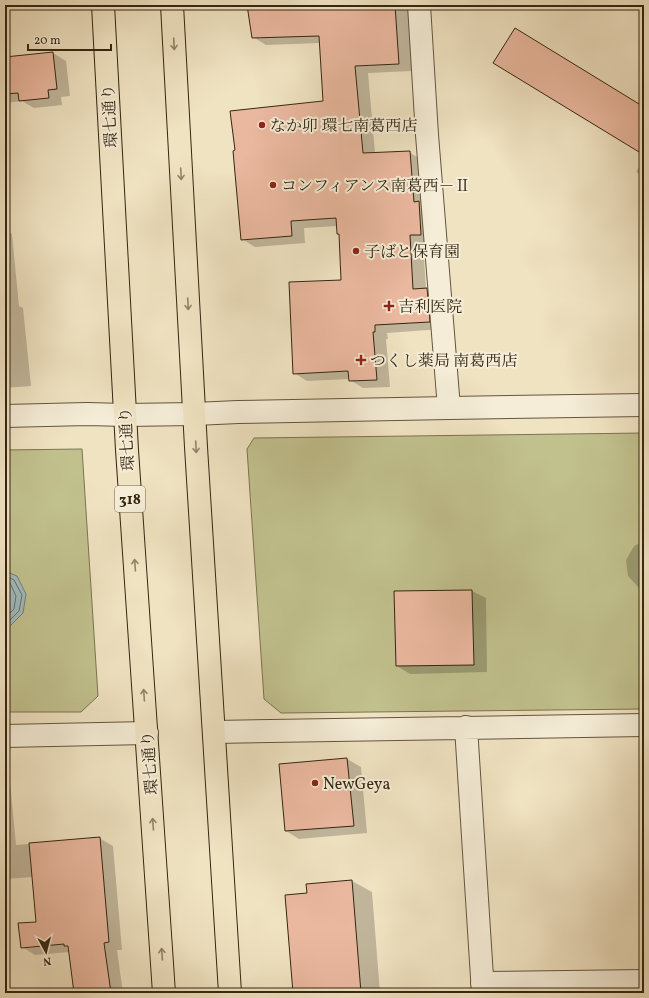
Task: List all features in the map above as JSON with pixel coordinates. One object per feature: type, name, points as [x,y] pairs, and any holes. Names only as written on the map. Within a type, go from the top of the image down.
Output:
[{"type":"main road","name":"環七通り","points":[[103,5],[122,378],[164,993]]},
{"type":"main road","points":[[172,5],[230,993]]},
{"type":"street","points":[[419,5],[427,135],[449,408]]},
{"type":"street","points":[[5,416],[195,414],[644,405]]},
{"type":"street","points":[[214,732],[644,725]]},
{"type":"street","points":[[466,727],[482,988],[644,981]]},
{"type":"street","points":[[5,736],[147,733]]},
{"type":"green space","points":[[644,433],[644,709],[281,713],[264,699],[247,449],[254,438]]},
{"type":"green space","points":[[82,449],[98,696],[81,712],[5,712],[5,450]]},
{"type":"water","points":[[5,571],[17,576],[26,594],[23,613],[9,627],[5,628]]},
{"type":"building","points":[[247,5],[395,5],[399,64],[355,66],[363,153],[410,151],[414,202],[419,201],[421,235],[410,235],[413,289],[427,288],[430,322],[375,325],[375,332],[373,332],[377,380],[349,381],[348,371],[293,374],[289,282],[341,280],[339,234],[337,234],[336,218],[291,221],[292,236],[241,240],[233,151],[235,150],[230,111],[323,101],[319,36],[252,38]]},
{"type":"building","points":[[515,28],[644,107],[644,155],[493,63]]},
{"type":"building","points":[[53,52],[57,89],[48,90],[49,98],[19,101],[18,93],[5,94],[5,57]]},
{"type":"building","points":[[472,590],[474,665],[396,666],[394,591]]},
{"type":"building","name":"NewGeya","points":[[347,758],[354,826],[285,831],[279,764]]},
{"type":"building","points":[[100,837],[109,942],[104,943],[111,993],[74,993],[68,946],[64,946],[64,944],[21,948],[18,923],[36,922],[29,843]]},
{"type":"building","points":[[352,880],[361,993],[293,993],[285,895],[307,893],[306,884]]},
{"type":"place","name":"なか卯 環七南葛西店","points":[[262,125]]},
{"type":"place","name":"コンフィアンス南葛西－Ⅱ","points":[[273,185]]},
{"type":"place","name":"子ばと保育園","points":[[356,251]]},
{"type":"place","name":"吉利医院","points":[[389,306]]},
{"type":"place","name":"つくし薬局 南葛西店","points":[[361,360]]},
{"type":"place","name":"NewGeya","points":[[315,783]]}]
